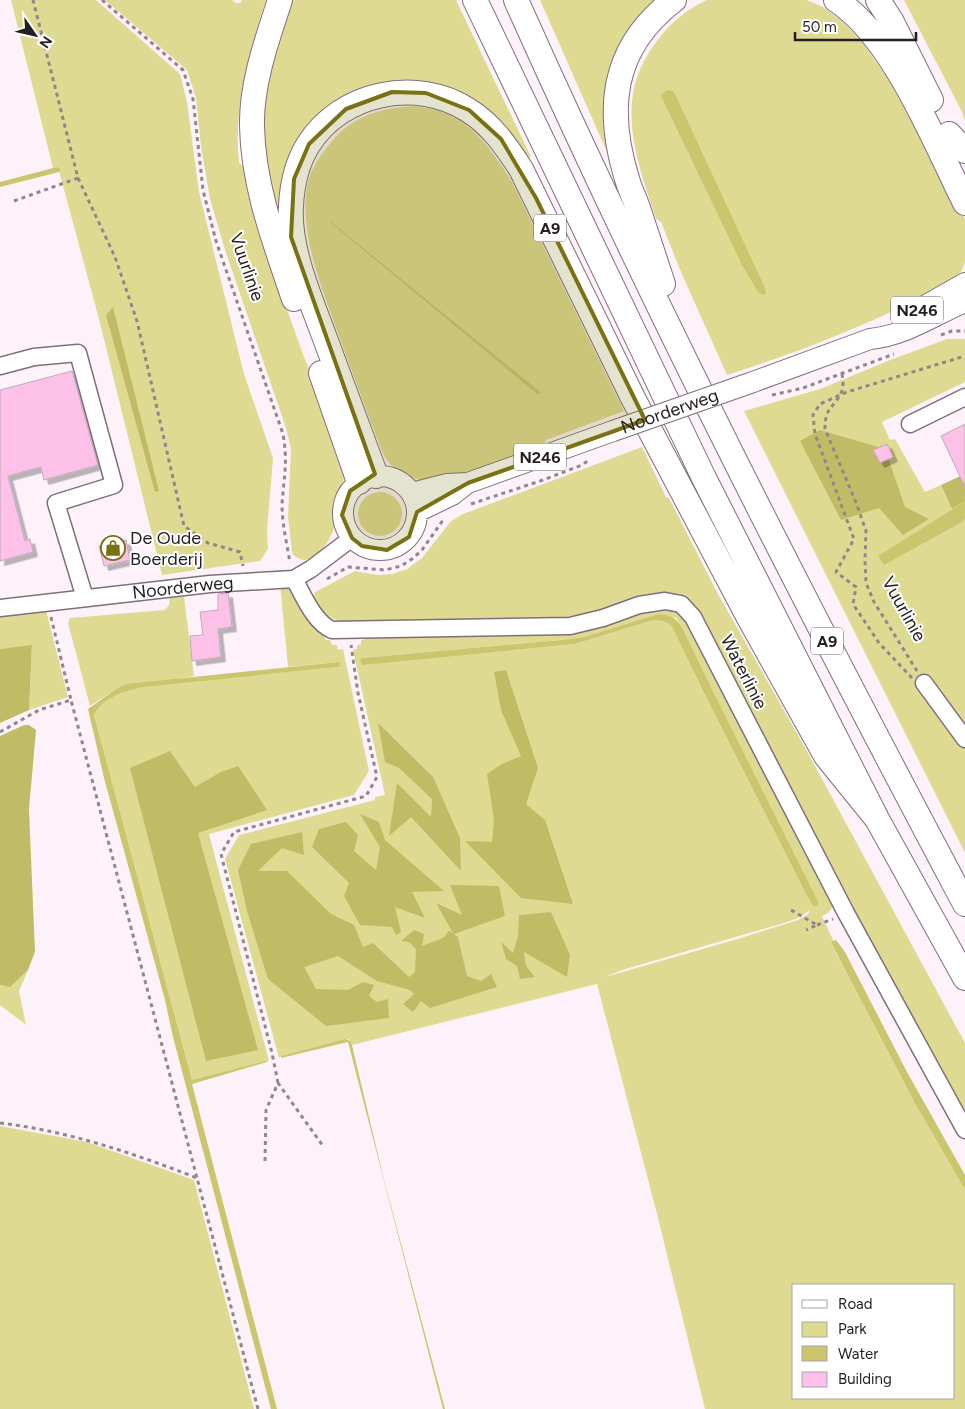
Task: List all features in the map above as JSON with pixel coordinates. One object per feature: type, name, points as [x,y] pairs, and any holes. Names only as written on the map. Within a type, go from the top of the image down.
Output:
[{"type":"highway","points":[[280,0],[261,64],[255,93],[252,125],[255,162],[262,202],[273,238],[368,479]]},
{"type":"highway","name":"A9","points":[[475,0],[704,478],[877,818],[965,978]]},
{"type":"highway","name":"A9","points":[[516,0],[561,100],[693,376],[889,762],[965,904]]},
{"type":"highway","name":"A9","points":[[674,0],[658,13],[637,38],[620,76],[615,106],[622,161],[628,183],[693,376]]},
{"type":"highway","points":[[836,0],[860,19],[888,54],[914,100],[965,203]]},
{"type":"highway","points":[[878,0],[892,22],[965,166]]},
{"type":"highway","name":"A9","points":[[368,479],[291,237],[293,188],[299,164],[308,144],[327,124],[346,109],[364,100],[392,92],[426,93],[456,103],[487,124],[501,139],[521,169],[633,398],[749,618],[826,756],[877,818]]},
{"type":"highway","points":[[949,134],[965,151]]},
{"type":"main road","name":"Noorderweg","points":[[412,493],[447,484],[468,483],[753,382],[870,338],[889,325],[965,283]]},
{"type":"main road","name":"Noorderweg","points":[[870,338],[889,337],[965,302]]},
{"type":"main road","name":"Noorderweg","points":[[911,328],[932,325],[954,318],[965,318]]},
{"type":"main road","points":[[390,477],[402,483],[412,493],[418,512],[415,525],[409,537],[399,545],[387,550],[374,550],[362,546],[352,538],[345,527],[342,515],[344,502],[350,491],[368,479],[390,477]]},
{"type":"main road","name":"Noorderweg","points":[[418,512],[452,495],[468,483]]},
{"type":"street","points":[[0,366],[34,357],[78,353],[114,485],[56,503],[84,598]]},
{"type":"street","points":[[910,424],[965,397]]},
{"type":"street","name":"Noorderweg","points":[[0,608],[210,584],[294,579],[311,569],[352,538]]},
{"type":"street","name":"Waterlinie","points":[[294,579],[324,626],[332,630],[570,626],[602,618],[639,605],[665,601],[681,604],[693,617],[846,912],[965,1130]]},
{"type":"street","points":[[924,682],[965,739]]},
{"type":"path","points":[[33,0],[78,178],[115,257],[137,321],[184,526],[208,543],[240,552],[241,557]]},
{"type":"path","name":"Vuurlinie","points":[[102,0],[184,70],[189,84],[193,99],[203,190],[214,232],[283,434],[286,453],[282,505],[283,522],[294,579]]},
{"type":"path","points":[[14,200],[78,178]]},
{"type":"path","points":[[924,682],[909,677],[879,643],[853,604],[856,587],[836,572],[854,538],[815,434],[812,420],[820,404],[847,392],[965,356]]},
{"type":"path","name":"Vuurlinie","points":[[769,396],[803,388],[842,374],[842,392],[826,415],[825,428],[866,531],[864,560],[866,584],[874,602],[924,682]]},
{"type":"path","points":[[470,504],[574,468],[597,455]]},
{"type":"path","points":[[302,594],[348,566],[385,570],[401,566],[422,550],[437,527],[447,516]]},
{"type":"path","points":[[46,602],[258,1409]]},
{"type":"path","points":[[323,1146],[278,1083],[221,854],[234,832],[366,796],[374,783],[377,777],[358,693],[348,630]]},
{"type":"path","points":[[0,732],[39,710],[71,700]]},
{"type":"path","points":[[791,910],[817,925]]},
{"type":"path","points":[[806,930],[830,920]]},
{"type":"path","points":[[265,1161],[266,1110],[278,1083]]},
{"type":"path","points":[[0,1124],[57,1133],[98,1143],[197,1178]]},
{"type":"highlighted area","points":[[392,92],[426,93],[469,110],[501,139],[536,198],[645,420],[468,483],[417,512],[409,537],[387,550],[362,546],[352,538],[342,515],[350,491],[375,474],[291,237],[294,179],[309,144],[346,109]]},
{"type":"green space","points":[[11,0],[96,0],[180,74],[187,102],[199,192],[244,374],[273,458],[267,531],[268,549],[260,561],[162,575],[99,319],[59,171],[57,167],[53,168]]},
{"type":"green space","points":[[105,0],[232,0],[240,3],[242,0],[266,0],[248,60],[240,101],[238,122],[239,163],[245,168],[248,195],[263,242],[304,357],[322,396],[345,474],[334,504],[333,532],[319,553],[309,559],[300,559],[293,555],[292,551],[288,517],[291,449],[286,428],[225,250],[210,199],[201,147],[196,98],[187,70]]},
{"type":"green space","points":[[290,0],[456,0],[531,157],[523,160],[454,95],[334,111],[286,223],[275,221],[264,151],[264,98],[271,61]]},
{"type":"green space","points":[[540,0],[664,0],[643,20],[611,161]]},
{"type":"green space","points":[[707,0],[807,0],[823,7],[842,21],[863,43],[889,80],[965,219],[965,262],[962,270],[954,280],[927,295],[843,333],[727,375],[661,222],[656,219],[641,173],[632,128],[635,84],[643,63],[662,34],[673,22]]},
{"type":"green space","points":[[904,0],[965,0],[965,121],[961,110]]},
{"type":"green space","points":[[415,106],[446,113],[466,125],[483,141],[511,180],[624,411],[546,440],[543,446],[484,467],[453,476],[425,480],[411,477],[397,470],[390,464],[381,449],[319,279],[313,258],[306,217],[306,197],[309,178],[320,157],[337,136],[346,127],[367,116],[389,109]]},
{"type":"green space","points":[[947,339],[965,339],[965,382],[882,422],[890,440],[895,439],[925,492],[941,485],[952,509],[879,556],[965,518],[965,853],[744,411],[820,389]]},
{"type":"green space","points":[[642,447],[666,497],[669,498],[718,594],[802,742],[965,1043],[965,1122],[827,864],[696,607],[681,594],[659,594],[586,614],[541,621],[342,622],[329,616],[313,599],[315,592],[355,571],[378,575],[392,574],[407,569],[422,558],[451,521],[463,514]]},
{"type":"green space","points":[[384,492],[396,498],[401,505],[401,523],[396,530],[389,535],[376,536],[368,533],[361,526],[358,510],[361,502],[368,495]]},
{"type":"green space","points":[[280,583],[290,587],[322,630],[326,640],[330,640],[332,645],[337,645],[338,650],[343,649],[369,771],[354,795],[209,834],[269,1061],[192,1080],[94,715],[109,699],[143,686],[337,667],[339,662],[288,667]]},
{"type":"green space","points":[[184,597],[194,676],[116,689],[90,706],[68,623],[70,618],[165,610],[169,605],[170,598]]},
{"type":"green space","points":[[663,605],[690,617],[834,905],[828,913],[822,916],[833,940],[832,944],[836,953],[917,1107],[965,1190],[965,1409],[705,1409],[657,1214],[597,984],[352,1045],[348,1039],[279,1058],[225,859],[239,835],[375,800],[375,797],[385,795],[353,650],[357,649],[357,645],[361,644],[361,640],[366,639],[366,634],[509,631]],"holes":[[[658,614],[676,618],[819,903],[817,906],[813,906],[807,896],[672,627],[667,623],[650,621],[575,644],[362,664],[360,661],[362,658],[584,637]],[[810,910],[808,914],[798,920],[605,977],[622,970],[784,923],[798,918]]]},
{"type":"green space","points":[[46,610],[68,697],[29,710],[32,646],[0,649],[0,615]]},
{"type":"green space","points":[[28,970],[19,991],[26,1025],[0,1005],[0,985],[10,986]]},
{"type":"green space","points":[[0,1126],[87,1142],[194,1180],[254,1409],[0,1409]]},
{"type":"shaded area","points":[[113,307],[159,491],[155,492],[106,315]]},
{"type":"shaded area","points":[[820,430],[885,449],[905,507],[929,519],[903,535],[879,508],[841,520],[800,441]]},
{"type":"shaded area","points":[[965,474],[965,501],[952,509],[941,485]]},
{"type":"shaded area","points":[[32,645],[29,710],[0,723],[0,649]]},
{"type":"shaded area","points":[[506,670],[538,768],[526,804],[545,820],[573,904],[521,898],[465,841],[492,842],[494,820],[487,774],[502,764],[521,756],[501,710],[494,672]]},
{"type":"shaded area","points":[[378,723],[433,777],[460,838],[461,871],[411,817],[389,836],[397,783],[431,817],[432,799],[399,768],[385,762]]},
{"type":"shaded area","points":[[24,725],[29,725],[36,730],[29,809],[35,952],[28,970],[10,987],[0,985],[0,736]]},
{"type":"shaded area","points":[[170,751],[195,787],[221,772],[238,766],[267,810],[198,833],[258,1050],[206,1061],[130,768]]},
{"type":"shaded area","points":[[360,814],[379,822],[385,840],[444,891],[412,892],[425,918],[395,907],[401,932],[396,935],[392,927],[360,925],[344,896],[349,883],[312,847],[319,829],[346,822],[358,835],[354,851],[376,870],[380,847]]},
{"type":"shaded area","points":[[302,832],[304,855],[282,848],[258,871],[287,871],[331,914],[354,925],[363,947],[373,943],[409,977],[415,972],[416,949],[409,942],[401,941],[414,930],[424,934],[422,946],[443,938],[449,931],[453,933],[436,903],[462,915],[450,885],[499,886],[505,916],[454,934],[458,937],[467,976],[481,981],[491,974],[497,987],[430,1008],[421,1001],[413,1012],[403,1004],[414,994],[410,990],[377,981],[338,956],[304,967],[316,989],[348,990],[363,982],[374,985],[369,996],[377,1002],[388,999],[389,1018],[326,1026],[268,979],[247,911],[238,870],[251,844]]},
{"type":"shaded area","points":[[551,912],[570,955],[567,977],[524,952],[526,966],[535,977],[520,979],[517,966],[506,959],[501,942],[513,953],[518,936],[519,915]]},
{"type":"water","points":[[667,90],[673,91],[675,94],[765,288],[766,292],[764,295],[758,292],[742,265],[662,98],[661,95]]},
{"type":"water","points":[[57,167],[60,169],[59,172],[0,187],[0,182]]},
{"type":"water","points":[[331,222],[539,391],[540,394],[537,394]]},
{"type":"water","points":[[965,501],[965,519],[960,523],[884,565],[878,556]]},
{"type":"water","points":[[658,614],[672,617],[682,627],[819,903],[817,906],[813,906],[807,896],[672,627],[667,623],[650,621],[575,644],[362,665],[360,661],[362,658],[584,637]]},
{"type":"water","points":[[339,662],[340,666],[338,667],[143,687],[109,699],[94,715],[192,1080],[267,1062],[192,1084],[277,1409],[271,1409],[173,1037],[165,1000],[104,778],[88,709],[126,684]]},
{"type":"water","points":[[836,940],[845,952],[907,1072],[965,1175],[965,1190],[917,1107],[843,966],[832,944],[832,941]]},
{"type":"water","points":[[345,1039],[351,1041],[383,1176],[445,1409],[443,1409],[348,1042],[281,1058],[281,1056]]},
{"type":"building","points":[[72,371],[98,465],[44,480],[41,467],[8,476],[25,541],[30,539],[33,552],[0,561],[0,390]]},
{"type":"building","points":[[965,424],[965,487],[941,436]]},
{"type":"building","points":[[887,444],[893,457],[880,463],[873,450]]},
{"type":"building","name":"De Oude Boerderij","points":[[126,540],[130,560],[104,566],[99,546]]},
{"type":"building","points":[[228,593],[232,627],[218,629],[221,657],[192,661],[190,636],[203,635],[200,612],[218,610],[218,594]]},
{"type":"place","name":"De Oude Boerderij","points":[[113,548]]}]
